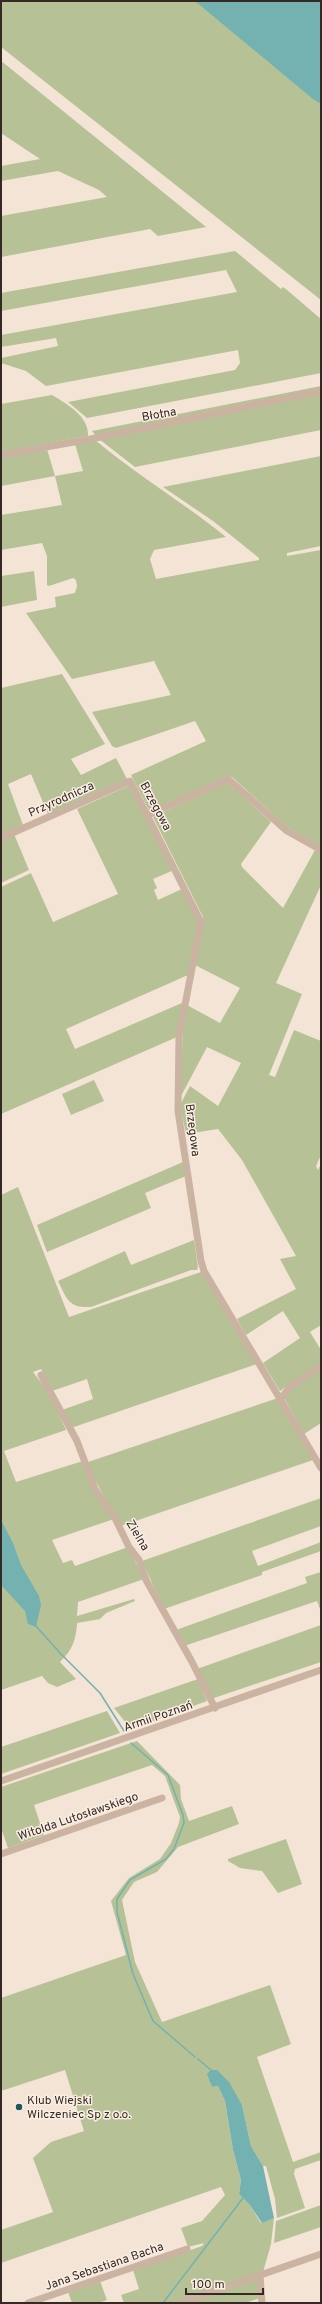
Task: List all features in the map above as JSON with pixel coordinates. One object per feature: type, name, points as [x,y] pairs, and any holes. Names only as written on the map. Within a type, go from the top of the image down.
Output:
[{"type":"street","name":"Błotna","points":[[1,455],[92,439],[321,391]]},
{"type":"street","points":[[148,815],[228,779],[287,831],[321,850]]},
{"type":"street","name":"Brzegowa","points":[[130,780],[201,922],[179,1036],[178,1097],[201,1261],[204,1271],[281,1398],[321,1468]]},
{"type":"street","name":"Przyrodnicza","points":[[1,838],[130,780]]},
{"type":"street","points":[[281,1398],[291,1386],[321,1366]]},
{"type":"street","name":"Zielna","points":[[41,1375],[77,1442],[95,1489],[114,1516],[129,1547],[140,1560],[146,1580],[192,1662],[215,1708]]},
{"type":"street","name":"Armii Poznań","points":[[1,1781],[321,1670]]},
{"type":"street","name":"Witolda Lutosławskiego","points":[[1,1854],[162,1798]]},
{"type":"street","name":"Jana Sebastiana Bacha","points":[[28,2303],[187,2249]]},
{"type":"street","points":[[180,2303],[321,2254]]},
{"type":"street","points":[[260,2275],[262,2303]]},
{"type":"green space","points":[[1,1],[321,1],[321,300],[1,47]]},
{"type":"green space","points":[[1,61],[206,227],[158,236],[150,229],[1,257],[1,216],[107,197],[99,190],[58,171],[1,181],[1,166],[40,159],[1,133]]},
{"type":"green space","points":[[235,251],[281,289],[283,287],[287,290],[321,319],[321,373],[87,418],[68,402],[235,370],[240,363],[238,350],[46,386],[26,371],[1,363],[1,358],[58,346],[56,338],[1,347],[1,335],[237,292],[226,270],[1,311],[1,293]]},
{"type":"green space","points":[[321,386],[321,390],[95,435],[92,431]]},
{"type":"green space","points":[[321,394],[321,430],[135,467],[99,439]]},
{"type":"green space","points":[[52,395],[76,411],[85,422],[88,436],[1,452],[1,404]]},
{"type":"green space","points":[[95,440],[226,537],[154,550],[150,559],[156,579],[259,560],[259,558],[213,521],[163,487],[321,456],[321,546],[287,553],[287,556],[321,550],[321,847],[287,827],[232,777],[227,776],[150,812],[131,775],[206,741],[195,721],[116,748],[112,746],[92,712],[171,695],[154,661],[72,679],[26,613],[56,607],[55,597],[75,593],[77,586],[76,580],[73,578],[49,586],[47,585],[47,556],[42,543],[1,550],[1,515],[62,505],[55,476],[83,471],[75,444]]},
{"type":"green space","points":[[47,449],[55,476],[1,486],[1,458]]},
{"type":"green space","points":[[34,571],[37,600],[1,607],[1,576]]},
{"type":"green space","points":[[62,674],[105,744],[71,759],[81,775],[116,758],[127,779],[48,814],[31,774],[8,784],[23,825],[1,835],[1,688]]},
{"type":"green space","points":[[227,782],[271,822],[241,864],[242,867],[283,908],[315,850],[321,853],[321,885],[276,983],[302,994],[269,1075],[275,1077],[294,1030],[321,1041],[321,1155],[316,1166],[318,1170],[321,1164],[321,1325],[310,1332],[321,1350],[321,1364],[280,1391],[263,1363],[300,1338],[283,1311],[246,1335],[237,1319],[296,1289],[280,1259],[296,1256],[242,1160],[218,1129],[186,1134],[180,1105],[190,1086],[218,1106],[241,1063],[207,1047],[180,1098],[183,1029],[187,1005],[220,1023],[240,988],[195,965],[203,917],[153,817]]},
{"type":"green space","points":[[130,785],[174,870],[153,879],[157,888],[154,890],[158,900],[184,888],[199,918],[188,975],[66,1029],[75,1049],[182,1003],[177,1037],[1,1114],[1,887],[31,873],[53,922],[118,894],[77,809]]},
{"type":"green space","points":[[14,834],[29,870],[1,883],[1,840]]},
{"type":"green space","points":[[94,1080],[104,1101],[71,1115],[62,1094]]},
{"type":"green space","points":[[183,1162],[186,1176],[145,1193],[151,1208],[47,1252],[37,1225]]},
{"type":"green space","points":[[18,1187],[69,1317],[201,1272],[257,1364],[71,1428],[62,1410],[93,1399],[87,1379],[52,1391],[41,1369],[33,1372],[49,1393],[66,1430],[4,1451],[16,1482],[83,1461],[114,1519],[52,1540],[63,1563],[72,1560],[75,1566],[128,1547],[144,1579],[78,1602],[77,1616],[134,1599],[135,1601],[106,1613],[100,1619],[77,1623],[73,1645],[60,1662],[76,1679],[57,1687],[48,1683],[42,1676],[1,1690],[1,1195]]},
{"type":"green space","points":[[194,1240],[198,1267],[197,1270],[191,1270],[91,1307],[77,1306],[69,1301],[58,1281],[125,1251],[131,1265]]},
{"type":"green space","points":[[321,1367],[321,1423],[304,1434],[284,1398],[286,1393]]},
{"type":"green space","points":[[278,1398],[313,1460],[121,1526],[92,1475],[88,1462]]},
{"type":"green space","points":[[321,1498],[321,1526],[252,1551],[258,1566],[321,1542],[321,1551],[262,1572],[262,1575],[164,1609],[142,1561]]},
{"type":"green space","points":[[321,1572],[321,1612],[317,1601],[184,1646],[176,1630],[307,1583],[305,1577]]},
{"type":"green space","points":[[321,1625],[321,1662],[211,1699],[197,1669]]},
{"type":"green space","points":[[198,1679],[207,1701],[131,1729],[114,1708]]},
{"type":"green space","points":[[107,1711],[120,1733],[1,1774],[1,1747]]},
{"type":"green space","points":[[137,1741],[180,1785],[181,1799],[189,1821],[232,1806],[239,1824],[178,1847],[157,1872],[134,1882],[122,1900],[135,1962],[162,2022],[270,1985],[291,2044],[257,2057],[293,2162],[321,2152],[321,2160],[295,2169],[294,2174],[305,2208],[277,2218],[275,2199],[266,2166],[263,2166],[251,2146],[242,2105],[210,2078],[212,2087],[218,2086],[225,2101],[233,2150],[241,2180],[239,2194],[249,2204],[261,2223],[274,2218],[271,2244],[263,2272],[174,2303],[124,2303],[121,2295],[139,2289],[133,2270],[202,2246],[204,2243],[188,2247],[181,2228],[202,2221],[225,2195],[221,2187],[1,2263],[1,2230],[53,2212],[33,2158],[51,2142],[84,2131],[65,2070],[1,2091],[1,1998],[126,1955],[111,1901],[129,1878],[160,1859],[171,1843],[180,1817],[165,1776],[152,1765],[34,1805],[44,1835],[8,1848],[1,1828],[1,1787]]},
{"type":"green space","points":[[286,1839],[302,1884],[278,1893],[262,1871],[240,1868],[228,1861],[228,1859]]},
{"type":"green space","points":[[321,2205],[321,2227],[274,2243],[276,2221]]},
{"type":"green space","points":[[256,2278],[259,2282],[260,2298],[245,2303],[185,2303]]},
{"type":"green space","points":[[100,2281],[107,2300],[98,2303],[72,2303],[68,2292]]},
{"type":"water","points":[[195,1],[321,1],[321,104],[313,99]]},
{"type":"water","points":[[1,1520],[13,1543],[21,1565],[39,1596],[41,1605],[36,1627],[28,1624],[25,1611],[1,1585]]},
{"type":"water","points":[[211,2070],[217,2070],[229,2082],[242,2105],[251,2146],[263,2166],[274,2218],[262,2223],[249,2204],[239,2194],[241,2180],[233,2150],[225,2101],[218,2086],[212,2087],[207,2074]]},
{"type":"waterway","points":[[35,1625],[60,1653],[100,1693],[124,1731]]},
{"type":"waterway","points":[[131,1743],[168,1775],[183,1815],[184,1823],[174,1849],[166,1859],[130,1880],[117,1899],[117,1912],[133,1974],[153,2021],[195,2057]]},
{"type":"waterway","points":[[198,2059],[212,2071]]},
{"type":"waterway","points":[[163,2303],[243,2198]]},
{"type":"place","name":"Klub Wiejski Wilczeniec Sp z o.o.","points":[[19,2107]]}]
